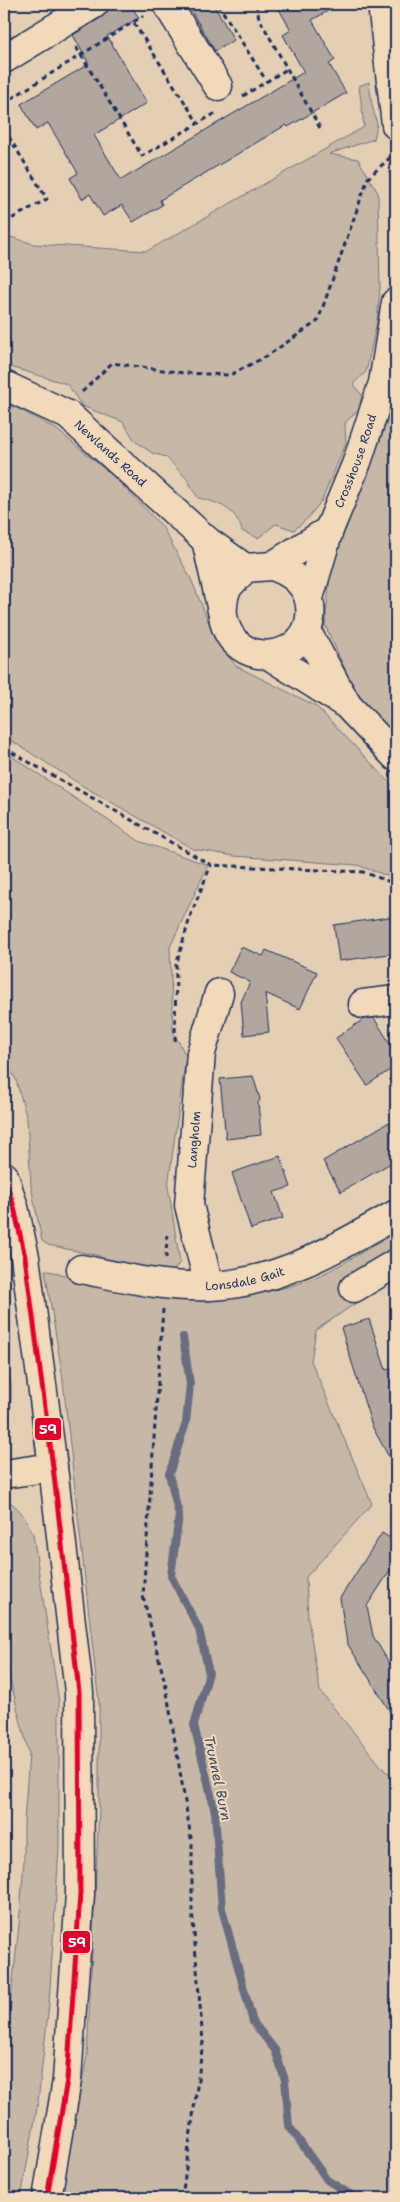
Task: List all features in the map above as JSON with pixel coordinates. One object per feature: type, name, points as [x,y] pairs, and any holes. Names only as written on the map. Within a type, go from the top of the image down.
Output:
[{"type":"street","points":[[4,59],[94,4]]},
{"type":"street","points":[[382,4],[392,55],[396,125]]},
{"type":"street","points":[[157,9],[225,99]]},
{"type":"street","name":"Crosshouse Road","points":[[309,598],[329,530],[357,462],[383,383],[396,302]]},
{"type":"street","name":"Newlands Road","points":[[4,385],[68,415],[206,540],[245,568]]},
{"type":"street","points":[[272,566],[329,530]]},
{"type":"street","points":[[206,540],[225,628],[240,648],[254,654],[270,656],[286,651],[307,632],[311,614],[309,598],[299,581],[287,571],[272,566],[245,568],[226,590],[222,611]]},
{"type":"street","points":[[307,632],[347,705]]},
{"type":"street","points":[[270,656],[347,705],[396,757]]},
{"type":"street","name":"Langholm","points":[[209,1286],[189,1205],[201,1053],[219,993]]},
{"type":"street","points":[[363,1004],[396,1000]]},
{"type":"street","points":[[4,1176],[14,1207],[25,1257],[79,1692],[80,1894],[68,2080],[47,2198]]},
{"type":"street","name":"Lonsdale Gait","points":[[81,1269],[165,1283],[209,1286],[265,1278],[338,1248],[396,1214]]},
{"type":"street","points":[[354,1288],[396,1263]]},
{"type":"street","points":[[4,1474],[52,1467]]},
{"type":"path","points":[[4,7],[10,4]]},
{"type":"path","points":[[218,4],[267,82]]},
{"type":"path","points":[[256,4],[259,18],[321,130]]},
{"type":"path","points":[[4,103],[157,9]]},
{"type":"path","points":[[134,23],[198,123]]},
{"type":"path","points":[[80,56],[142,156],[198,123],[225,99],[267,82],[288,69]]},
{"type":"path","points":[[4,129],[47,199],[4,223]]},
{"type":"path","points":[[61,412],[112,362],[184,373],[230,375],[267,356],[318,321],[368,178],[396,152]]},
{"type":"path","points":[[4,748],[211,865],[363,872],[396,884]]},
{"type":"path","points":[[165,1283],[143,1596],[166,1687],[192,1844],[192,1909],[203,2042],[182,2198]]},
{"type":"shaded area","points":[[369,82],[377,124],[374,139],[329,154],[358,159],[378,193],[380,288],[377,321],[366,372],[353,384],[362,395],[359,409],[345,423],[346,443],[322,500],[308,518],[294,530],[276,524],[258,538],[242,531],[236,517],[226,508],[198,498],[187,479],[166,457],[152,453],[135,441],[123,422],[82,406],[67,384],[4,365],[4,235],[34,244],[147,251],[364,127],[359,86]]},
{"type":"shaded area","points":[[396,390],[396,740],[355,691],[325,625],[331,565],[394,405]]},
{"type":"shaded area","points":[[4,403],[56,429],[112,475],[162,526],[191,579],[216,640],[236,666],[316,706],[396,789],[396,879],[357,865],[234,856],[193,849],[83,786],[4,736]]},
{"type":"shaded area","points":[[4,751],[139,841],[208,865],[170,947],[173,1031],[186,1056],[168,1186],[180,1262],[165,1283],[234,1290],[257,1291],[276,1289],[312,1279],[396,1232],[396,1249],[344,1280],[356,1303],[316,1330],[311,1361],[372,1504],[306,1577],[308,1619],[320,1691],[385,1771],[396,1776],[396,2198],[60,2198],[87,2056],[99,1810],[99,1704],[62,1373],[45,1270],[96,1283],[100,1256],[48,1245],[42,1241],[31,1186],[27,1119],[16,1080],[4,1058]]},
{"type":"shaded area","points":[[4,1341],[10,1374],[11,1396],[8,1418],[4,1429]]},
{"type":"shaded area","points":[[4,1500],[18,1509],[33,1534],[59,1702],[59,1848],[49,2004],[38,2102],[21,2198],[4,2198],[4,2044],[19,1925],[29,1754],[8,1672],[4,1664]]},
{"type":"building","points":[[114,4],[130,4],[139,18],[107,36],[147,103],[94,135],[121,180],[304,72],[283,35],[291,30],[276,4],[340,4],[312,20],[335,60],[329,64],[346,93],[288,127],[286,125],[160,200],[162,205],[133,222],[122,205],[103,216],[90,194],[82,199],[70,178],[78,173],[48,123],[36,130],[21,104],[89,64],[73,35],[102,17],[109,7]]},
{"type":"building","points":[[187,4],[213,4],[234,40],[215,51]]},
{"type":"building","points":[[396,916],[396,953],[339,961],[334,925]]},
{"type":"building","points":[[241,947],[263,956],[266,950],[317,972],[300,1009],[265,993],[269,1032],[244,1035],[241,1002],[250,982],[229,972]]},
{"type":"building","points":[[374,1018],[396,1053],[396,1066],[367,1085],[336,1038],[364,1019]]},
{"type":"building","points":[[253,1076],[260,1099],[258,1103],[261,1135],[226,1139],[220,1079]]},
{"type":"building","points":[[396,1118],[396,1160],[341,1192],[323,1161]]},
{"type":"building","points":[[280,1156],[291,1187],[274,1192],[283,1218],[251,1229],[232,1173]]},
{"type":"building","points":[[369,1319],[386,1370],[396,1367],[396,1470],[372,1426],[341,1328]]},
{"type":"building","points":[[382,1533],[396,1542],[396,1561],[367,1606],[373,1636],[396,1674],[396,1721],[347,1643],[340,1598]]},
{"type":"waterway","name":"Trunnel Burn","points":[[183,1337],[190,1384],[186,1423],[169,1474],[179,1515],[171,1576],[199,1629],[209,1673],[194,1725],[215,1812],[222,1909],[253,2022],[275,2050],[285,2080],[289,2126],[327,2180],[356,2198]]},
{"type":"transit line","name":"59","points":[[4,1176],[14,1207],[25,1257],[53,1467],[79,1692],[80,1894],[67,2080],[47,2198]]}]
